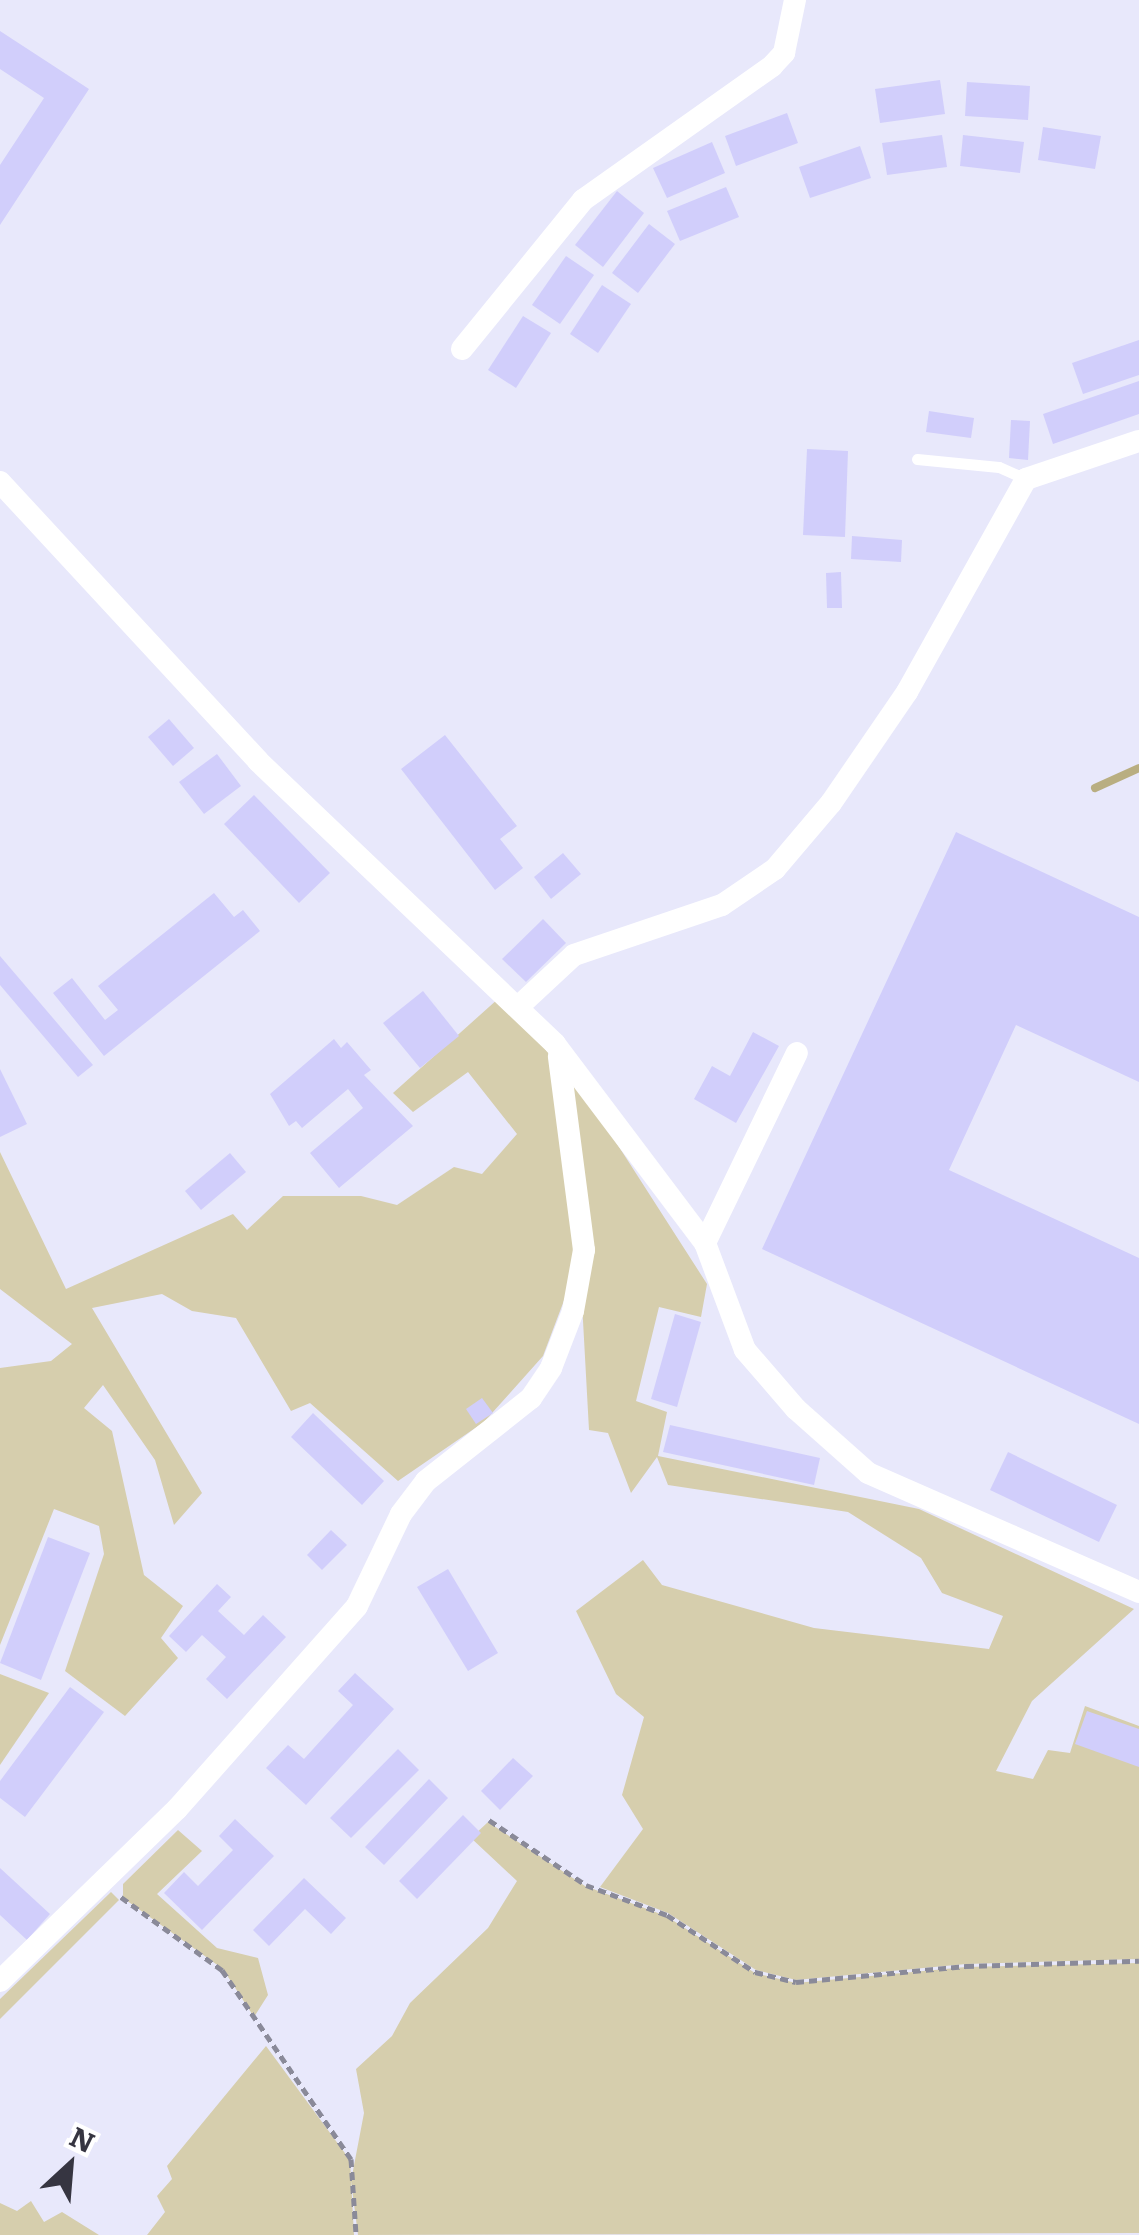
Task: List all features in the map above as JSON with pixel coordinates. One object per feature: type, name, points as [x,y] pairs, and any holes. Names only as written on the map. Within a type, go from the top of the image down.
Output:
[{"type":"street","points":[[462,349],[583,200],[772,66],[784,53],[795,0]]},
{"type":"street","points":[[518,1007],[574,956],[722,905],[775,870],[831,804],[907,692],[1026,478],[1139,441]]},
{"type":"street","points":[[0,482],[258,761],[555,1044],[705,1243],[745,1350],[842,1453],[868,1472],[1139,1592]]},
{"type":"street","points":[[0,1981],[117,1873],[357,1606],[401,1514],[426,1481],[530,1398],[551,1368],[580,1286],[584,1250],[555,1044]]},
{"type":"street","points":[[705,1243],[797,1053]]},
{"type":"lane","points":[[917,459],[999,468],[1026,478]]},
{"type":"path","points":[[489,1820],[586,1884],[698,1931],[756,1972],[796,1982],[966,1966],[1139,1961]]},
{"type":"path","points":[[117,1873],[121,1899],[222,1970],[351,2159],[356,2235]]},
{"type":"shaded area","points":[[499,998],[549,1049],[578,1221],[574,1274],[543,1356],[484,1422],[398,1481],[310,1403],[291,1411],[236,1318],[192,1311],[162,1294],[92,1308],[202,1493],[174,1525],[155,1460],[103,1385],[84,1408],[112,1431],[144,1575],[183,1606],[161,1638],[178,1658],[125,1716],[65,1671],[104,1554],[99,1526],[54,1509],[0,1645],[0,1368],[51,1361],[72,1344],[0,1289],[0,1152],[66,1289],[233,1214],[247,1230],[283,1196],[361,1196],[397,1205],[454,1167],[482,1174],[517,1134],[468,1072],[413,1112],[393,1093]]},
{"type":"shaded area","points":[[578,1083],[707,1284],[701,1317],[659,1307],[636,1401],[667,1412],[658,1456],[919,1509],[1134,1609],[1032,1701],[996,1771],[1033,1779],[1048,1750],[1070,1753],[1085,1706],[1139,1726],[1139,1959],[966,1964],[796,1980],[756,1970],[668,1913],[600,1887],[643,1829],[622,1795],[644,1717],[616,1694],[576,1611],[643,1560],[662,1585],[814,1628],[989,1649],[1003,1616],[942,1593],[921,1558],[848,1512],[668,1485],[657,1457],[631,1493],[608,1433],[589,1430],[570,1084]]},
{"type":"shaded area","points":[[0,1674],[49,1693],[0,1765]]},
{"type":"shaded area","points":[[488,1822],[585,1886],[666,1916],[755,1973],[796,1983],[966,1967],[1139,1963],[1139,2233],[358,2235],[351,2181],[364,2113],[356,2069],[392,2036],[410,2003],[488,1928],[517,1881],[471,1838]]},
{"type":"shaded area","points":[[178,1830],[202,1851],[157,1894],[217,1948],[258,1958],[268,1995],[254,2017],[223,1969],[123,1898],[123,1884]]},
{"type":"shaded area","points":[[111,1892],[119,1900],[0,2019],[0,1999]]},
{"type":"shaded area","points":[[266,2046],[350,2160],[354,2235],[147,2235],[165,2212],[157,2196],[172,2179],[167,2166]]},
{"type":"shaded area","points":[[31,2201],[44,2222],[62,2212],[99,2235],[0,2235],[0,2203],[17,2211]]},
{"type":"building","points":[[0,31],[89,89],[0,225],[0,165],[44,98],[0,69]]},
{"type":"building","points":[[940,80],[945,114],[880,123],[875,89]]},
{"type":"building","points":[[967,82],[1030,86],[1028,120],[965,116]]},
{"type":"building","points":[[787,113],[798,143],[736,166],[725,136]]},
{"type":"building","points":[[1043,127],[1101,136],[1095,169],[1038,160]]},
{"type":"building","points":[[942,135],[947,167],[887,175],[882,143]]},
{"type":"building","points":[[963,135],[1024,142],[1020,173],[960,166]]},
{"type":"building","points":[[712,142],[725,173],[667,198],[653,168]]},
{"type":"building","points":[[860,146],[871,178],[810,198],[799,167]]},
{"type":"building","points":[[726,187],[739,217],[680,241],[667,211]]},
{"type":"building","points":[[617,191],[644,213],[603,267],[575,245]]},
{"type":"building","points":[[649,224],[675,244],[638,293],[612,273]]},
{"type":"building","points":[[566,256],[594,275],[560,324],[532,305]]},
{"type":"building","points":[[602,285],[631,304],[598,353],[570,334]]},
{"type":"building","points":[[523,316],[551,333],[516,388],[488,370]]},
{"type":"building","points":[[1139,340],[1139,375],[1083,394],[1072,363]]},
{"type":"building","points":[[1139,381],[1139,414],[1053,444],[1043,414]]},
{"type":"building","points":[[929,411],[974,418],[971,438],[926,432]]},
{"type":"building","points":[[1011,420],[1030,421],[1028,460],[1009,458]]},
{"type":"building","points":[[807,449],[848,451],[845,537],[803,535]]},
{"type":"building","points":[[852,536],[902,540],[901,562],[851,559]]},
{"type":"building","points":[[841,572],[842,608],[827,608],[826,573]]},
{"type":"building","points":[[169,719],[194,748],[173,766],[148,737]]},
{"type":"building","points":[[445,735],[517,826],[500,839],[523,868],[495,890],[401,769]]},
{"type":"building","points":[[217,754],[241,786],[204,814],[179,782]]},
{"type":"building","points":[[254,795],[330,873],[299,903],[224,824]]},
{"type":"building","points":[[956,832],[1139,917],[1139,1082],[1016,1025],[949,1170],[1139,1258],[1139,1424],[762,1249]]},
{"type":"building","points":[[563,853],[581,874],[551,899],[534,877]]},
{"type":"building","points":[[214,893],[234,917],[243,910],[260,931],[104,1056],[53,993],[72,978],[105,1020],[118,1010],[98,986]]},
{"type":"building","points":[[543,919],[566,943],[526,982],[502,959]]},
{"type":"building","points":[[0,956],[93,1065],[78,1077],[0,985]]},
{"type":"building","points":[[423,991],[459,1036],[420,1068],[383,1023]]},
{"type":"building","points":[[753,1032],[779,1046],[736,1123],[694,1099],[712,1066],[730,1076]]},
{"type":"building","points":[[334,1039],[341,1048],[347,1042],[371,1070],[364,1075],[413,1126],[339,1188],[310,1153],[363,1108],[348,1089],[302,1128],[296,1121],[289,1126],[270,1094]]},
{"type":"building","points":[[0,1069],[27,1124],[0,1137]]},
{"type":"building","points":[[230,1153],[246,1172],[201,1210],[185,1191]]},
{"type":"building","points":[[675,1314],[701,1322],[677,1407],[651,1399]]},
{"type":"building","points":[[482,1398],[493,1413],[476,1424],[466,1409]]},
{"type":"building","points":[[313,1413],[384,1481],[362,1505],[291,1437]]},
{"type":"building","points":[[670,1425],[820,1458],[814,1485],[663,1452]]},
{"type":"building","points":[[1008,1452],[1117,1505],[1099,1542],[990,1490]]},
{"type":"building","points":[[331,1530],[347,1545],[322,1570],[307,1555]]},
{"type":"building","points":[[48,1537],[90,1553],[41,1680],[0,1663]]},
{"type":"building","points":[[448,1569],[498,1653],[468,1671],[417,1587]]},
{"type":"building","points":[[217,1584],[231,1597],[218,1611],[244,1635],[263,1615],[286,1637],[227,1699],[206,1679],[226,1657],[202,1635],[186,1652],[169,1636]]},
{"type":"building","points":[[355,1673],[394,1709],[306,1805],[266,1768],[288,1745],[304,1759],[353,1705],[338,1691]]},
{"type":"building","points":[[70,1687],[104,1712],[25,1817],[0,1798],[0,1781]]},
{"type":"building","points":[[1087,1711],[1139,1729],[1139,1767],[1075,1744]]},
{"type":"building","points":[[398,1749],[419,1770],[351,1838],[330,1818]]},
{"type":"building","points":[[513,1758],[533,1776],[500,1810],[481,1791]]},
{"type":"building","points":[[429,1779],[448,1798],[384,1865],[365,1847]]},
{"type":"building","points":[[463,1815],[481,1833],[417,1899],[399,1881]]},
{"type":"building","points":[[235,1819],[274,1856],[202,1930],[164,1893],[184,1872],[198,1886],[233,1850],[219,1836]]},
{"type":"building","points":[[0,1868],[50,1914],[27,1940],[0,1915]]},
{"type":"building","points":[[304,1878],[346,1918],[331,1934],[305,1909],[269,1946],[253,1930]]},
{"type":"waterway","points":[[1095,788],[1139,768]]}]
